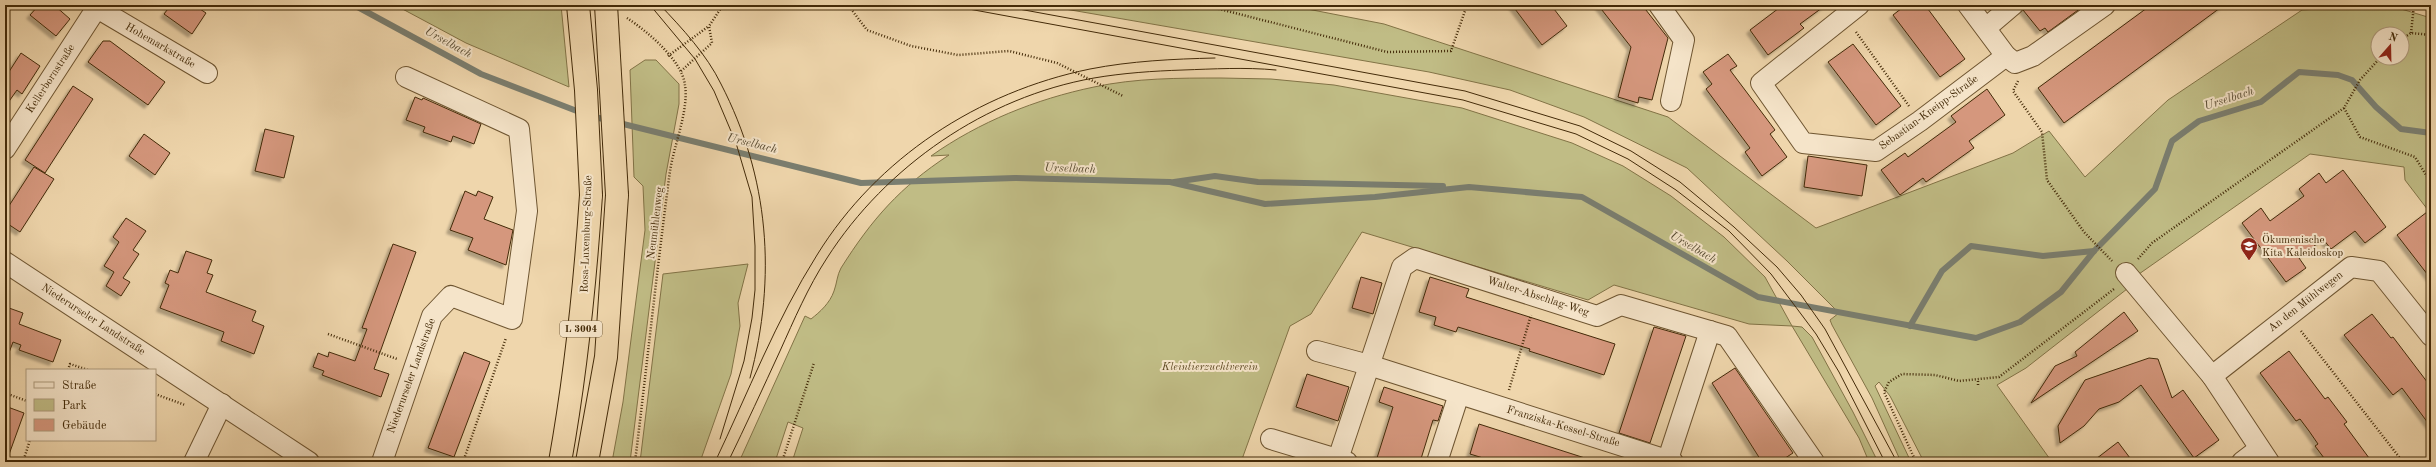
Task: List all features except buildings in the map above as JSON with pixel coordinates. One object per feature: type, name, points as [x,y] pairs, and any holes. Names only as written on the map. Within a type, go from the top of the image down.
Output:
[{"type":"highway","name":"Rosa-Luxemburg-Straße","points":[[560,462],[574,386],[585,290],[591,195],[586,90],[578,5]]},
{"type":"highway","name":"L 3004","points":[[587,462],[606,357],[617,195],[606,5]]},
{"type":"street","points":[[1659,5],[1684,40],[1671,101]]},
{"type":"street","points":[[1968,5],[2011,59]]},
{"type":"street","points":[[1986,28],[2013,5]]},
{"type":"street","name":"Sebastian-Kneipp-Straße","points":[[1852,10],[1761,83],[1803,143],[1876,151],[2011,59],[2033,56],[2105,5]]},
{"type":"street","name":"Kellerbornstraße","points":[[5,149],[60,66],[94,7]]},
{"type":"street","name":"Hohemarkstraße","points":[[94,7],[207,73]]},
{"type":"street","points":[[406,77],[519,129],[528,211],[512,319]]},
{"type":"street","name":"Walter-Abschlag-Weg","points":[[1341,461],[1369,365],[1402,266],[1415,258],[1597,316],[1621,305],[1727,336],[1814,462]]},
{"type":"street","name":"Niederurseler Landstraße","points":[[5,262],[309,462]]},
{"type":"street","name":"An den Mühlwegen","points":[[2212,376],[2352,266],[2379,271],[2431,336]]},
{"type":"street","points":[[2120,267],[2212,376],[2264,455],[2242,462]]},
{"type":"street","name":"Niederurseler Landstraße","points":[[382,462],[432,316],[451,296],[512,319]]},
{"type":"street","name":"Franziska-Kessel-Straße","points":[[1317,351],[1369,365],[1670,461],[1710,331]]},
{"type":"street","points":[[1437,462],[1459,394]]},
{"type":"street","points":[[194,462],[222,404]]},
{"type":"street","points":[[1271,439],[1341,461]]},
{"type":"path","points":[[668,56],[709,26],[723,5]]},
{"type":"path","points":[[833,5],[850,8],[867,30],[911,46],[958,55],[1009,52],[1057,63],[1122,96]]},
{"type":"path","points":[[1204,5],[1387,52],[1451,51],[1467,5]]},
{"type":"path","points":[[2414,5],[2411,34],[2431,35]]},
{"type":"path","points":[[1852,10],[1920,121]]},
{"type":"path","points":[[626,17],[649,33],[682,71],[712,43],[709,26]]},
{"type":"path","points":[[2011,59],[2018,80],[2013,92],[2042,132],[2047,180],[2084,232],[2120,267]]},
{"type":"path","points":[[1916,462],[1884,392],[1889,382],[1902,374],[1935,375],[1959,381],[1999,377],[2112,291],[2120,267],[2344,108],[2360,80],[2373,66]]},
{"type":"path","name":"Neumühlenweg","points":[[635,462],[670,169],[682,119],[686,86],[682,71]]},
{"type":"path","points":[[2344,108],[2360,137],[2415,157],[2431,184]]},
{"type":"path","points":[[1504,408],[1537,297]]},
{"type":"path","points":[[2288,315],[2403,462]]},
{"type":"path","points":[[463,462],[498,365],[512,319]]},
{"type":"path","points":[[328,334],[398,359]]},
{"type":"path","points":[[782,462],[814,363]]},
{"type":"path","points":[[68,369],[70,364],[85,369]]},
{"type":"path","points":[[1978,380],[1978,388]]},
{"type":"path","points":[[5,393],[26,400]]},
{"type":"path","points":[[156,394],[188,406]]},
{"type":"path","points":[[23,462],[30,441]]},
{"type":"green space","points":[[395,5],[561,5],[569,87],[466,43]]},
{"type":"green space","points":[[1042,5],[1287,5],[1384,24],[1668,117],[1816,228],[2013,153],[2049,131],[2085,177],[2168,100],[2302,10],[2388,5],[2431,18],[2431,214],[2405,180],[2404,167],[2310,154],[2139,274],[2127,289],[2026,368],[1997,385],[2052,462],[1924,462],[1890,396],[1879,382],[1875,386],[1911,462],[1901,462],[1872,398],[1832,325],[1830,320],[1839,313],[1787,261],[1687,168],[1584,117],[1510,90],[1429,72]]},
{"type":"green space","points":[[645,60],[656,60],[679,84],[679,104],[666,174],[630,462],[612,462],[623,402],[645,230],[643,186],[634,177],[630,70]]},
{"type":"green space","name":"Kleintierzuchtverein","points":[[1221,78],[1271,79],[1334,85],[1462,108],[1572,143],[1623,166],[1671,196],[1724,237],[1765,277],[1792,326],[1749,324],[1614,285],[1588,300],[1362,232],[1311,314],[1290,326],[1241,462],[792,462],[803,428],[788,422],[775,462],[739,462],[805,316],[811,319],[827,303],[834,291],[841,268],[864,234],[888,205],[916,179],[949,155],[931,156],[988,122],[1030,105],[1072,92],[1110,84],[1141,80]]},
{"type":"green space","points":[[748,264],[738,303],[740,326],[731,374],[700,462],[640,462],[663,274]]},
{"type":"green space","points":[[1792,326],[1802,327],[1812,337],[1853,412],[1878,462],[1869,462],[1859,438]]},
{"type":"waterway","name":"Urselbach","points":[[354,5],[481,74],[582,113]]},
{"type":"waterway","name":"Urselbach","points":[[591,116],[861,183],[1015,178],[1170,182],[1265,204],[1375,197],[1469,187],[1582,197],[1758,297],[1976,338],[2020,322],[2061,292],[2094,251],[2155,189],[2172,141],[2199,121],[2261,102],[2299,72],[2338,75],[2352,80],[2376,107],[2401,129],[2431,133]]},
{"type":"waterway","name":"Urselbach","points":[[1174,182],[1215,176],[1258,182],[1443,186]]},
{"type":"waterway","name":"Urselbach","points":[[1910,326],[1942,271],[1971,246],[2043,256],[2094,251]]},
{"type":"tram line","points":[[650,5],[695,59],[714,91],[736,143],[752,197],[755,246],[755,290],[752,318],[744,361],[720,439]]},
{"type":"tram line","points":[[660,5],[685,32],[709,63],[721,84],[737,119],[750,155],[764,228],[765,265],[764,303],[750,378]]},
{"type":"tram line","points":[[947,5],[1463,100],[1576,134],[1628,159],[1676,190],[1729,231],[1771,274],[1816,334],[1839,372],[1885,462]]},
{"type":"tram line","points":[[997,5],[1465,91],[1580,126],[1631,151],[1680,182],[1734,227],[1777,267],[1801,295],[1825,329],[1897,462]]},
{"type":"tram line","points":[[715,462],[775,331],[817,255],[841,220],[869,188],[900,160],[934,134],[970,112],[1009,94],[1049,80],[1090,69],[1136,62],[1215,58]]},
{"type":"tram line","points":[[728,462],[802,304],[827,258],[851,225],[878,194],[909,166],[942,141],[978,119],[1015,101],[1054,87],[1094,78],[1172,70],[1241,68],[1276,70]]},
{"type":"place","name":"Ökumenische Kita Kaleidoskop","points":[[2249,261]]}]
